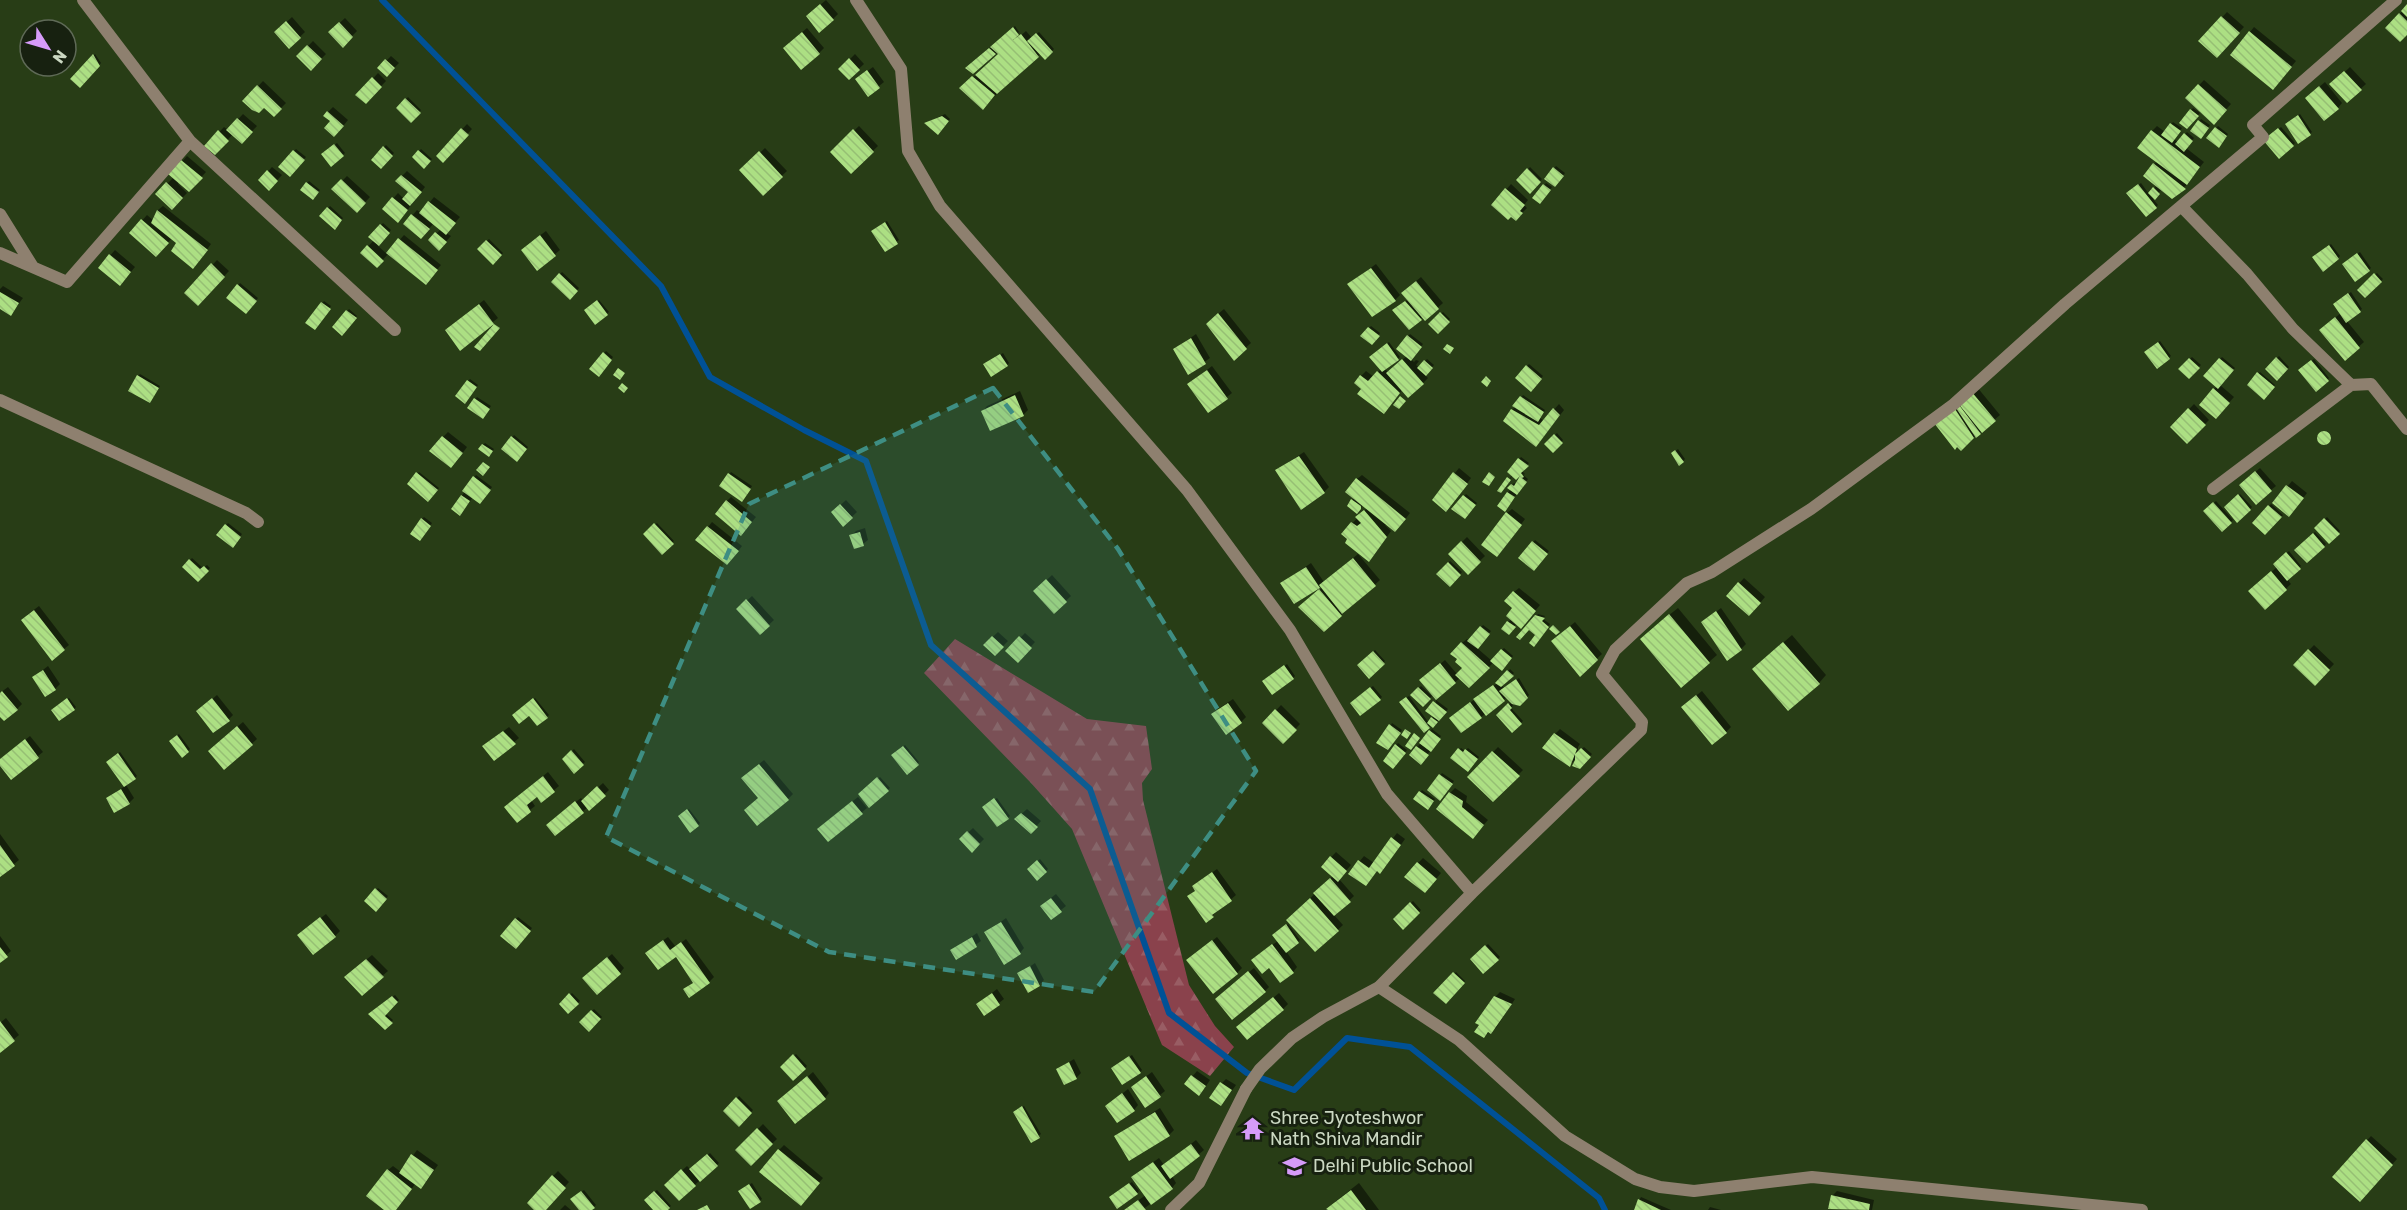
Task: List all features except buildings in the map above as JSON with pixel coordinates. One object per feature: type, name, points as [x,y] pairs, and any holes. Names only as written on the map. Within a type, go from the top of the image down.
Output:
[{"type":"street","points":[[83,0],[190,141],[395,330]]},
{"type":"street","points":[[856,0],[901,69],[908,152],[940,206],[1187,490],[1290,630],[1387,794],[1472,893]]},
{"type":"street","points":[[1171,1210],[1199,1184],[1246,1089],[1260,1069],[1292,1038],[1323,1017],[1379,987],[1472,893],[1641,730],[1642,722],[1602,674],[1615,650],[1687,583],[1712,572],[1811,509],[1954,404],[2065,304],[2263,137],[2253,125],[2396,0]]},
{"type":"street","points":[[0,253],[67,282],[190,141]]},
{"type":"street","points":[[2181,206],[2247,274],[2293,329],[2351,385]]},
{"type":"street","points":[[0,214],[33,267]]},
{"type":"street","points":[[2213,489],[2351,385],[2371,384],[2407,429]]},
{"type":"street","points":[[0,400],[246,513],[258,522]]},
{"type":"street","points":[[1379,987],[1459,1040],[1565,1136],[1635,1179],[1660,1187],[1694,1191],[1812,1177],[2142,1210]]},
{"type":"highlighted area","points":[[993,388],[1118,549],[1256,771],[1094,992],[829,952],[606,837],[749,504]]},
{"type":"green space","points":[[955,639],[1087,719],[1146,726],[1152,769],[1142,783],[1143,800],[1189,985],[1215,1026],[1234,1047],[1210,1076],[1162,1045],[1072,829],[1031,783],[924,673]]},
{"type":"waterway","points":[[382,0],[661,286],[710,377],[804,430],[866,461],[931,645],[1090,789],[1169,1013],[1247,1073],[1294,1090],[1347,1038],[1410,1047],[1599,1198],[1605,1210]]},
{"type":"place","name":"Shree Jyoteshwor Nath Shiva Mandir","points":[[1252,1128]]},
{"type":"place","name":"Delhi Public School","points":[[1295,1166]]}]
